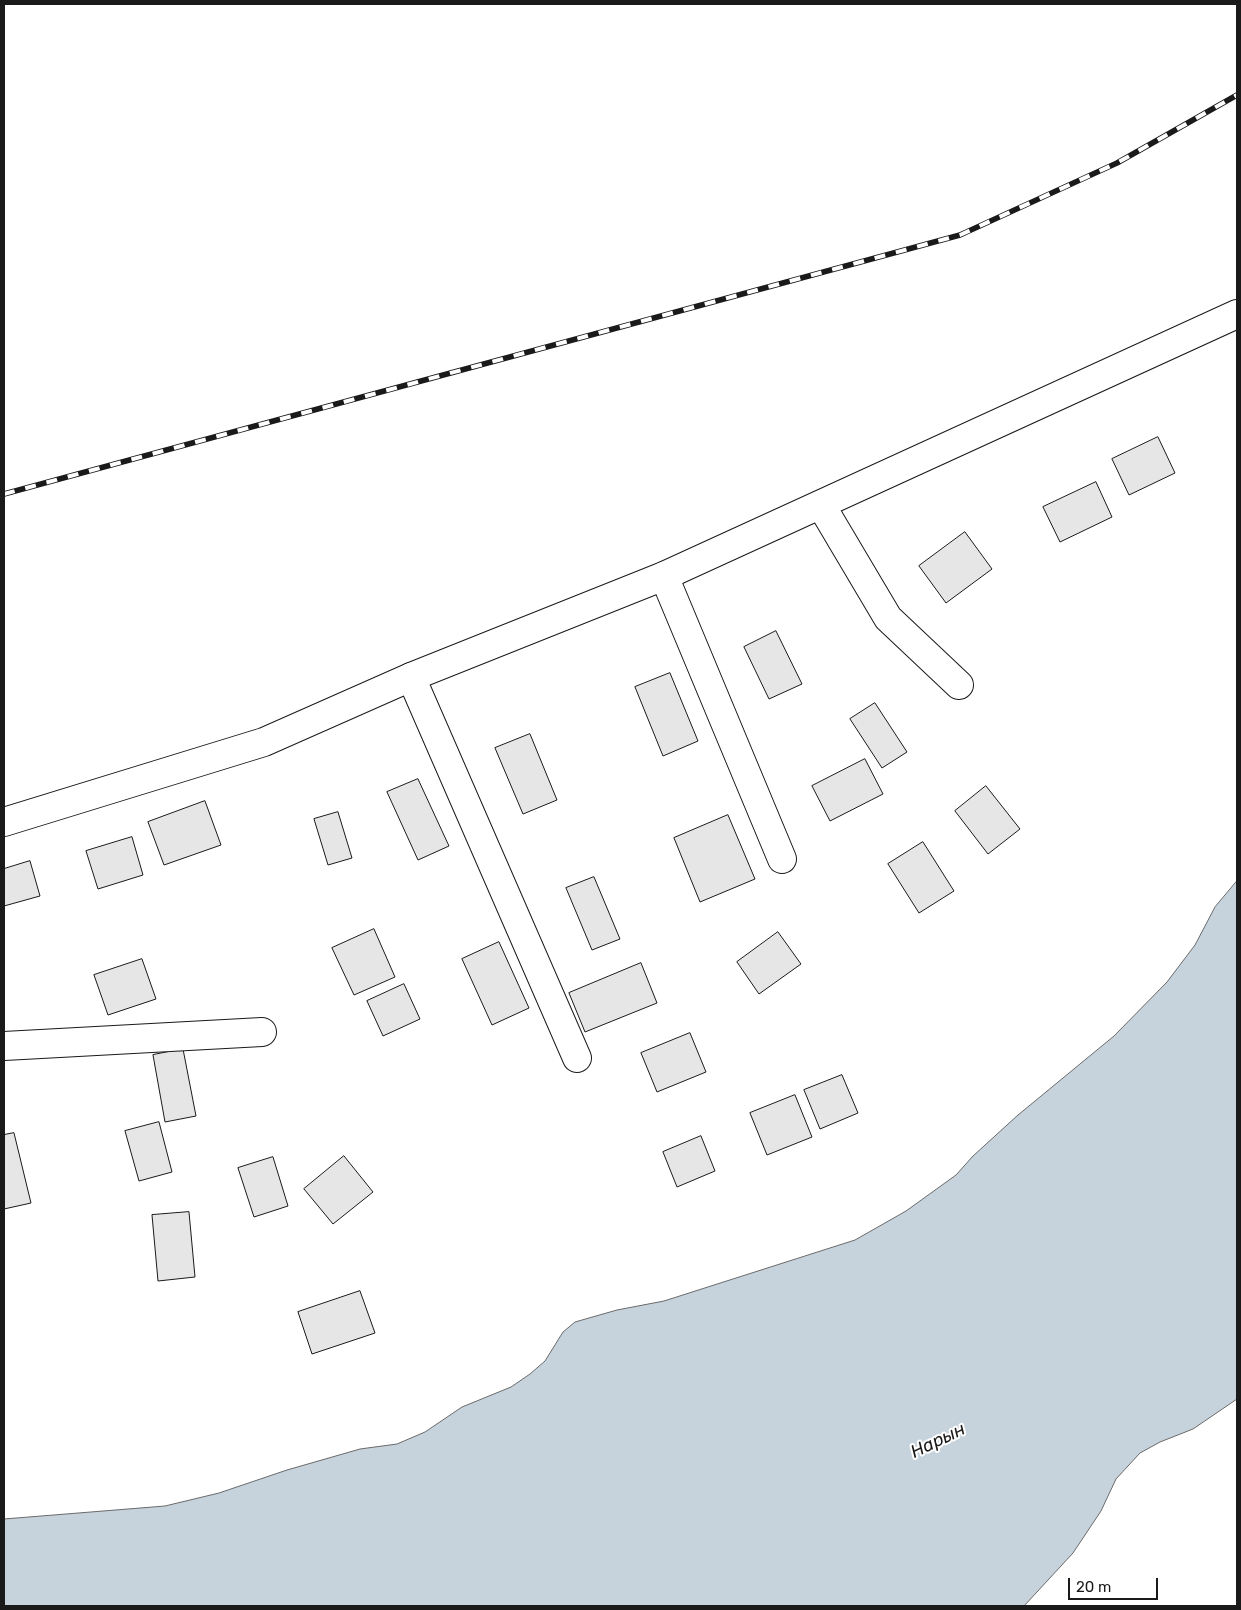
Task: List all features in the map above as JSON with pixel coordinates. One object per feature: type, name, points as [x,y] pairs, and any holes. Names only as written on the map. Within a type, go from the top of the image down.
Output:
[{"type":"main road","points":[[4,822],[264,742],[411,677],[664,576],[1237,314]]},
{"type":"main road","points":[[820,504],[888,618],[959,685]]},
{"type":"main road","points":[[664,576],[782,859]]},
{"type":"main road","points":[[411,677],[577,1058]]},
{"type":"main road","points":[[4,1046],[262,1032]]},
{"type":"water","name":"Нарын","points":[[1237,881],[1237,1399],[1193,1429],[1160,1442],[1140,1453],[1116,1479],[1101,1511],[1073,1553],[1024,1606],[4,1606],[4,1519],[165,1506],[219,1493],[287,1470],[360,1449],[397,1444],[425,1432],[462,1407],[511,1387],[530,1374],[545,1361],[563,1332],[575,1322],[617,1310],[664,1301],[855,1240],[906,1211],[956,1175],[973,1156],[1018,1115],[1114,1036],[1167,982],[1195,945],[1215,907]]},
{"type":"building","points":[[1158,437],[1175,473],[1129,495],[1112,459]]},
{"type":"building","points":[[1096,482],[1112,517],[1060,542],[1043,507]]},
{"type":"building","points":[[965,532],[992,569],[946,603],[919,566]]},
{"type":"building","points":[[776,631],[802,684],[769,699],[744,647]]},
{"type":"building","points":[[670,673],[698,741],[663,756],[635,687]]},
{"type":"building","points":[[875,703],[907,752],[882,768],[850,719]]},
{"type":"building","points":[[530,734],[557,800],[523,814],[495,748]]},
{"type":"building","points":[[865,759],[883,794],[830,821],[812,786]]},
{"type":"building","points":[[418,779],[449,846],[418,860],[387,792]]},
{"type":"building","points":[[986,786],[1020,829],[988,854],[955,811]]},
{"type":"building","points":[[205,801],[221,845],[164,865],[148,822]]},
{"type":"building","points":[[338,812],[352,858],[328,865],[314,819]]},
{"type":"building","points":[[728,815],[755,879],[700,902],[674,838]]},
{"type":"building","points":[[132,837],[143,875],[98,889],[86,851]]},
{"type":"building","points":[[923,842],[954,891],[919,913],[888,864]]},
{"type":"building","points":[[30,861],[40,896],[4,906],[4,869]]},
{"type":"building","points":[[594,877],[620,939],[592,950],[566,888]]},
{"type":"building","points":[[374,929],[395,977],[354,995],[332,948]]},
{"type":"building","points":[[778,932],[801,964],[759,994],[737,962]]},
{"type":"building","points":[[499,942],[529,1008],[492,1025],[462,959]]},
{"type":"building","points":[[142,959],[156,999],[108,1015],[94,975]]},
{"type":"building","points":[[641,963],[657,1003],[585,1032],[569,993]]},
{"type":"building","points":[[404,984],[420,1019],[383,1036],[367,1001]]},
{"type":"building","points":[[690,1033],[706,1072],[657,1092],[641,1053]]},
{"type":"building","points":[[183,1049],[196,1116],[165,1122],[153,1055]]},
{"type":"building","points":[[842,1075],[858,1113],[820,1129],[804,1090]]},
{"type":"building","points":[[795,1095],[812,1137],[767,1155],[750,1113]]},
{"type":"building","points":[[159,1122],[172,1172],[139,1181],[125,1131]]},
{"type":"building","points":[[14,1133],[31,1203],[4,1209],[4,1135]]},
{"type":"building","points":[[701,1136],[715,1171],[677,1187],[663,1152]]},
{"type":"building","points":[[344,1156],[373,1192],[333,1224],[304,1189]]},
{"type":"building","points":[[273,1157],[288,1206],[254,1217],[238,1168]]},
{"type":"building","points":[[189,1212],[195,1277],[158,1281],[152,1215]]},
{"type":"building","points":[[360,1291],[375,1333],[312,1354],[298,1312]]},
{"type":"railway","points":[[4,494],[960,235],[1117,163],[1237,95]]}]
